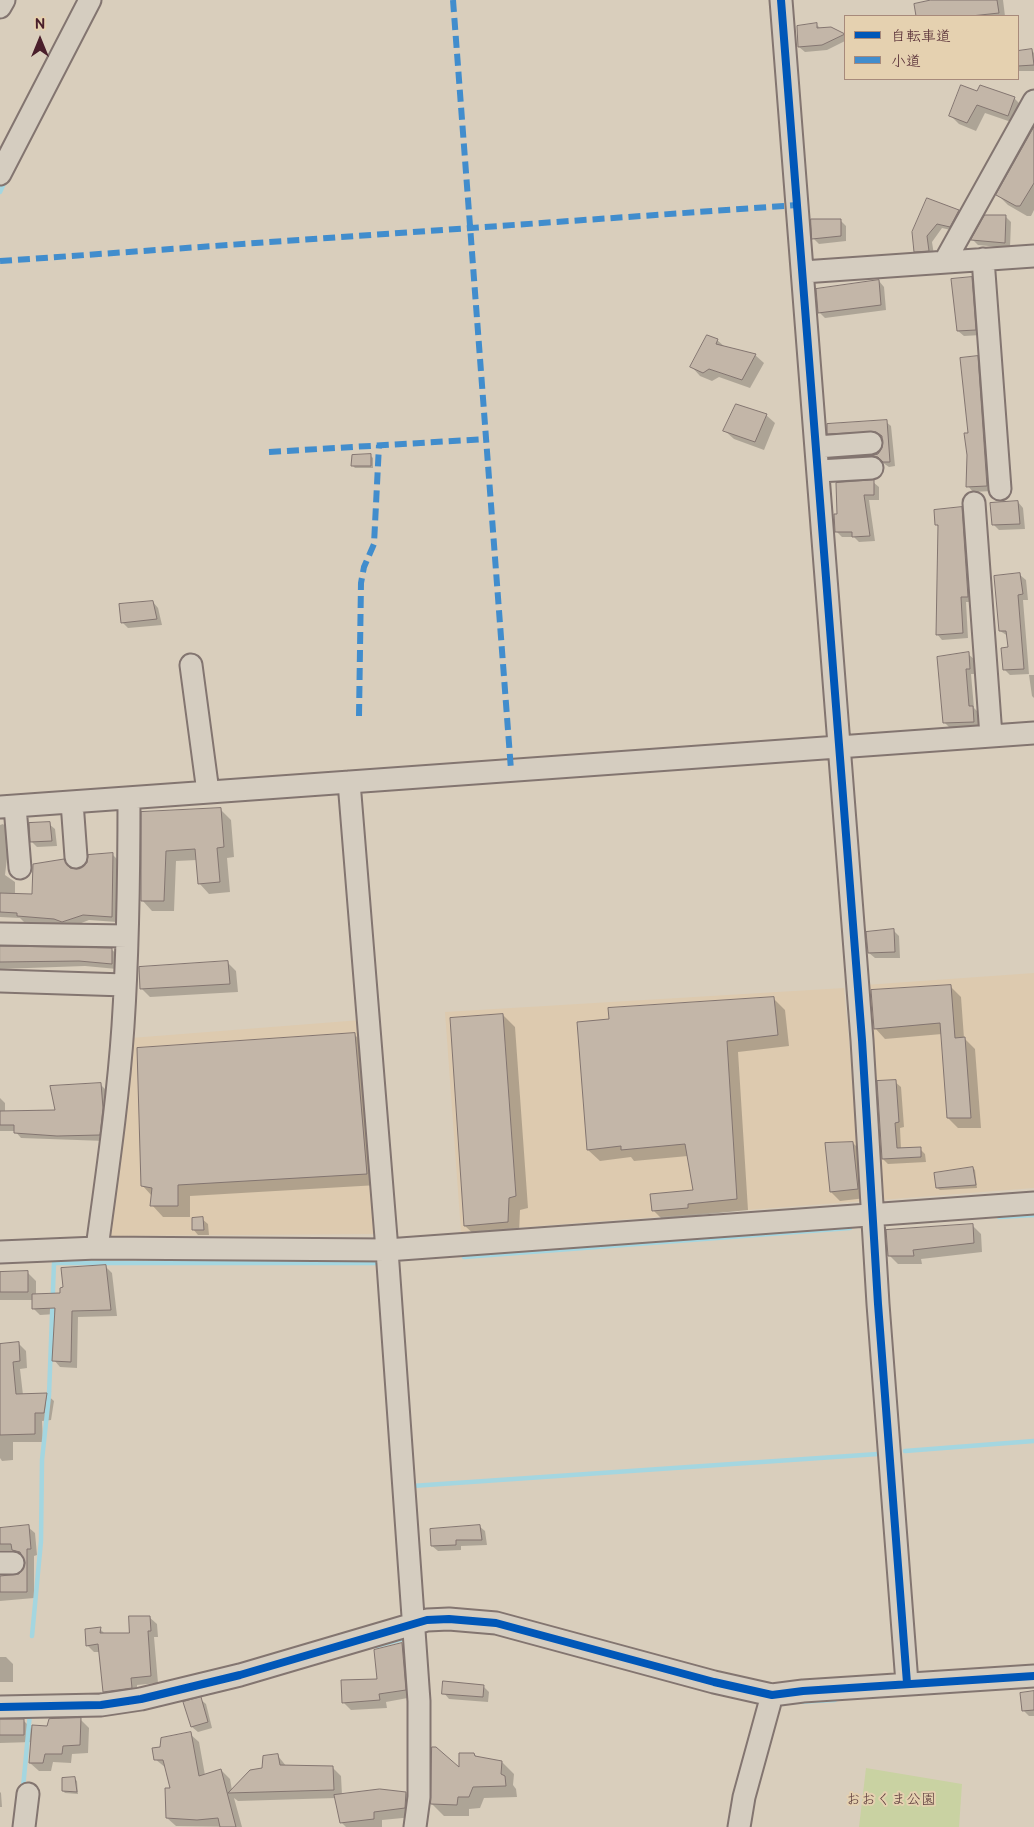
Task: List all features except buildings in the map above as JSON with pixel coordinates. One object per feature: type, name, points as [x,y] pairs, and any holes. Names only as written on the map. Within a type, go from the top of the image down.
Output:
[{"type":"street","points":[[0,7],[4,0]]},
{"type":"street","points":[[0,174],[90,0]]},
{"type":"street","points":[[781,0],[840,745],[907,1683]]},
{"type":"street","points":[[945,261],[1034,101]]},
{"type":"street","points":[[803,272],[1034,256]]},
{"type":"street","points":[[983,259],[1000,489]]},
{"type":"street","points":[[817,447],[872,443]]},
{"type":"street","points":[[819,471],[872,468]]},
{"type":"street","points":[[974,503],[991,736]]},
{"type":"street","points":[[191,665],[208,792]]},
{"type":"street","points":[[20,868],[7,807],[840,745],[1034,733]]},
{"type":"street","points":[[349,782],[387,1250],[418,1701],[418,1797],[415,1827]]},
{"type":"street","points":[[97,1248],[110,1152],[125,985],[129,798]]},
{"type":"street","points":[[72,802],[76,857]]},
{"type":"street","points":[[0,934],[127,936]]},
{"type":"street","points":[[0,981],[125,985]]},
{"type":"street","points":[[0,1252],[97,1248],[387,1250],[1034,1203]]},
{"type":"street","points":[[0,1707],[101,1705],[141,1700],[240,1675],[412,1626],[427,1620],[449,1619],[496,1623],[714,1682],[772,1695],[793,1691],[1034,1676]]},
{"type":"street","points":[[740,1827],[744,1797],[772,1695]]},
{"type":"street","points":[[24,1827],[28,1794]]},
{"type":"shaded area","points":[[1034,973],[1034,1188],[881,1200],[865,985]]},
{"type":"shaded area","points":[[844,988],[864,1201],[461,1232],[445,1012]]},
{"type":"shaded area","points":[[361,1020],[376,1234],[108,1236],[131,1038]]},
{"type":"green space","name":"おおくま公園","points":[[866,1768],[962,1784],[959,1827],[859,1827]]},
{"type":"waterway","points":[[0,192],[6,179]]},
{"type":"waterway","points":[[999,1217],[1034,1215]]},
{"type":"waterway","points":[[464,1257],[850,1228]]},
{"type":"waterway","points":[[32,1636],[41,1541],[42,1460],[49,1395],[54,1263],[378,1263]]},
{"type":"waterway","points":[[905,1451],[1034,1441]]},
{"type":"waterway","points":[[412,1486],[878,1454]]},
{"type":"waterway","points":[[376,1646],[406,1638]]},
{"type":"waterway","points":[[795,1702],[835,1700]]},
{"type":"waterway","points":[[23,1788],[30,1713]]},
{"type":"marked path","points":[[453,0],[511,770]]},
{"type":"marked path","points":[[0,261],[798,205]]},
{"type":"marked path","points":[[269,452],[486,439]]},
{"type":"marked path","points":[[359,716],[361,583],[364,567],[374,544],[379,445]]},
{"type":"cycle path","points":[[781,0],[862,1040],[878,1304],[907,1683]]},
{"type":"cycle path","points":[[0,1707],[101,1705],[141,1699],[240,1675],[427,1620],[449,1619],[496,1623],[714,1682],[772,1695],[803,1691],[1034,1676]]}]
